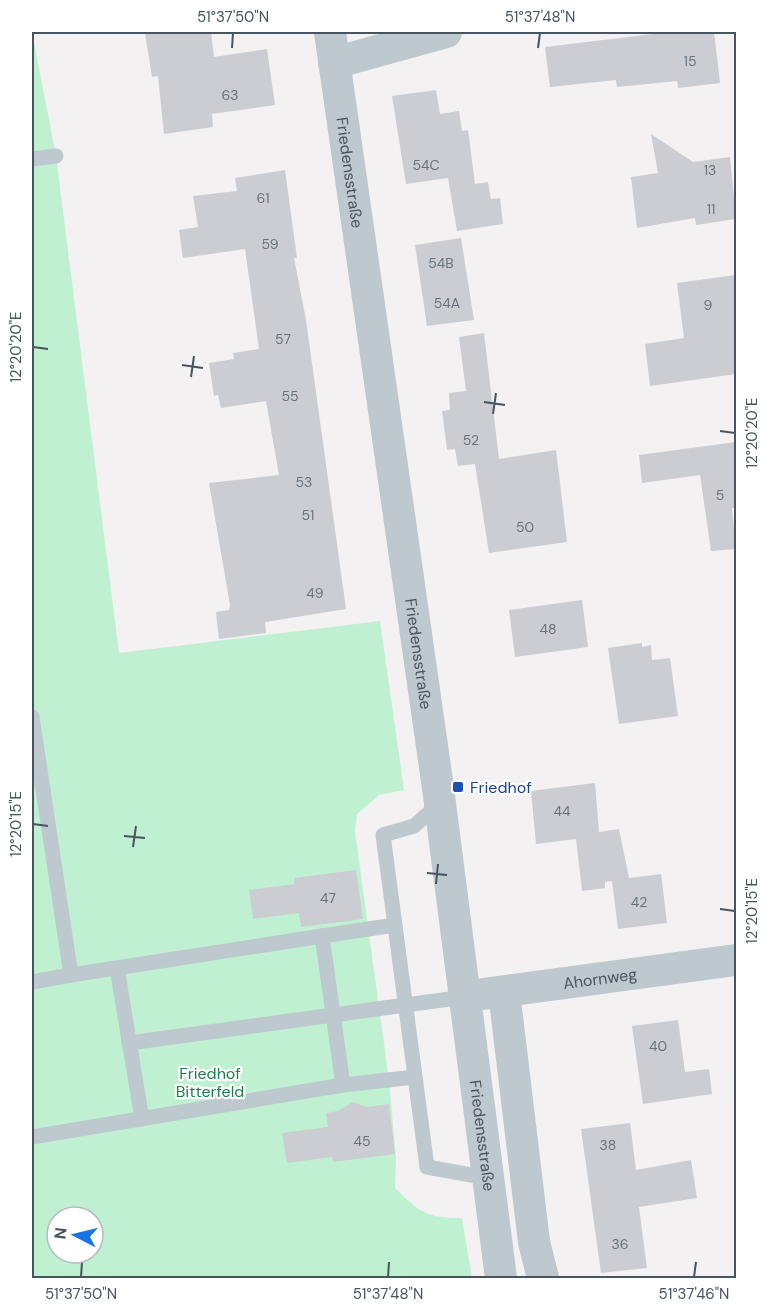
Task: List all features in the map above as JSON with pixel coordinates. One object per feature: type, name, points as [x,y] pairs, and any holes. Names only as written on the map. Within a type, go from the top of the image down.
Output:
[{"type":"street","name":"Friedensstraße","points":[[330,32],[440,803],[501,1278]]},
{"type":"street","points":[[334,63],[446,32]]},
{"type":"street","name":"Ahornweg","points":[[464,997],[736,960]]},
{"type":"street","points":[[504,992],[534,1242],[543,1278]]},
{"type":"lane","points":[[32,159],[56,156]]},
{"type":"lane","points":[[32,717],[71,975]]},
{"type":"lane","points":[[440,803],[414,826],[383,835],[428,1167],[488,1178]]},
{"type":"lane","points":[[32,982],[395,925]]},
{"type":"lane","points":[[322,936],[343,1085]]},
{"type":"lane","points":[[117,968],[142,1119]]},
{"type":"lane","points":[[129,1043],[464,997]]},
{"type":"lane","points":[[32,1137],[343,1085],[415,1077]]},
{"type":"green space","name":"Friedhof Bitterfeld","points":[[32,32],[56,156],[119,653],[380,621],[404,790],[379,795],[357,814],[355,831],[389,1080],[396,1158],[395,1188],[424,1212],[439,1217],[462,1218],[472,1278],[32,1278]]},
{"type":"building","points":[[211,32],[214,57],[267,49],[275,105],[212,114],[213,127],[164,134],[158,76],[152,77],[145,33]]},
{"type":"building","points":[[670,32],[714,32],[720,83],[678,88],[677,81],[617,87],[616,80],[550,87],[545,47]]},
{"type":"building","points":[[436,90],[440,114],[459,111],[462,131],[468,130],[475,184],[488,182],[491,199],[500,198],[503,224],[457,231],[448,178],[406,184],[392,96]]},
{"type":"building","points":[[651,134],[693,162],[730,157],[736,219],[696,225],[695,218],[637,228],[631,177],[658,173]]},
{"type":"building","points":[[285,170],[297,258],[294,258],[306,320],[346,609],[265,622],[266,633],[219,639],[216,612],[229,610],[230,605],[209,483],[279,475],[266,401],[221,408],[218,395],[214,396],[209,363],[234,359],[233,353],[259,349],[245,249],[183,258],[179,230],[198,227],[193,196],[237,191],[235,178]]},
{"type":"building","points":[[461,238],[474,320],[427,326],[415,245]]},
{"type":"building","points":[[736,275],[736,374],[650,386],[645,344],[684,338],[677,283]]},
{"type":"building","points":[[484,333],[499,459],[556,450],[567,542],[489,553],[475,464],[458,466],[455,449],[447,450],[442,411],[450,410],[449,393],[466,391],[459,337]]},
{"type":"building","points":[[736,442],[736,508],[732,508],[736,549],[711,551],[700,475],[642,483],[639,455]]},
{"type":"building","points":[[582,600],[588,647],[515,657],[509,610]]},
{"type":"building","points":[[642,643],[642,647],[651,645],[652,660],[670,658],[678,716],[619,724],[608,648]]},
{"type":"building","points":[[595,783],[599,832],[619,829],[629,878],[661,874],[667,923],[618,929],[612,881],[605,882],[605,888],[582,891],[576,839],[536,844],[531,791]]},
{"type":"building","points":[[356,870],[363,919],[301,927],[299,913],[253,919],[249,890],[294,884],[294,878]]},
{"type":"building","points":[[678,1020],[685,1072],[709,1069],[712,1094],[643,1104],[632,1026]]},
{"type":"building","points":[[353,1102],[367,1107],[389,1104],[395,1154],[333,1162],[332,1157],[287,1163],[282,1133],[328,1127],[326,1113],[338,1111]]},
{"type":"building","points":[[630,1123],[636,1170],[691,1160],[697,1198],[639,1207],[647,1268],[601,1273],[581,1129]]},
{"type":"place","name":"Friedhof","points":[[458,787]]}]
